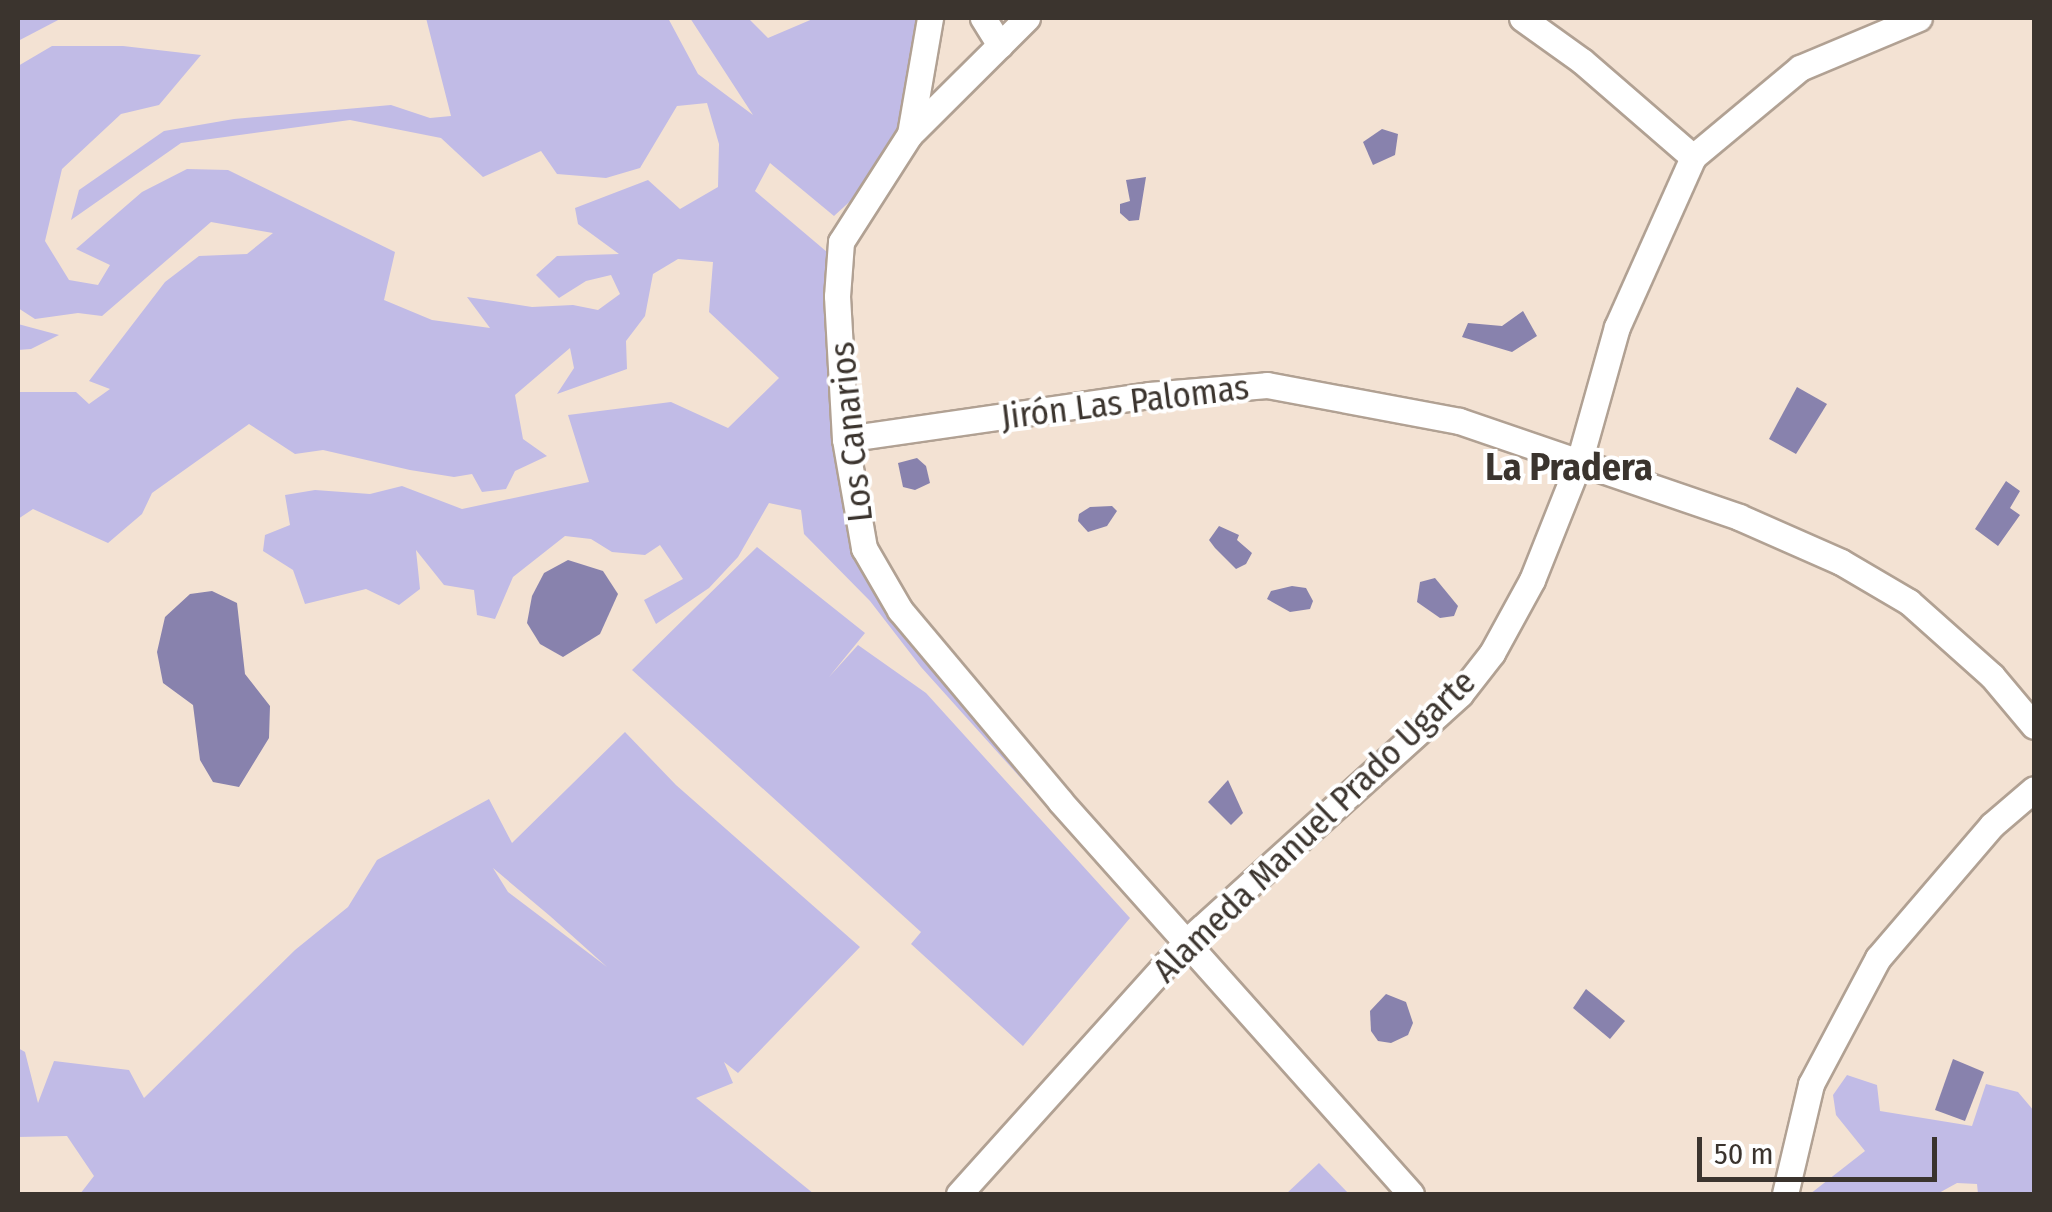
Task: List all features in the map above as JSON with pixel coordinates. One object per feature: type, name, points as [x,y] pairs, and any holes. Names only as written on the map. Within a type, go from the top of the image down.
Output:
[{"type":"street","points":[[910,134],[930,18]]},
{"type":"street","points":[[982,18],[1000,45]]},
{"type":"street","name":"Los Canarios","points":[[1027,18],[910,134],[841,242],[837,296],[846,440],[864,548],[900,610],[1060,800],[1411,1194]]},
{"type":"street","points":[[1522,18],[1582,61],[1693,157]]},
{"type":"street","name":"Alameda Manuel Prado Ugarte","points":[[958,1194],[1186,941],[1460,694],[1492,652],[1532,580],[1579,462],[1617,327],[1693,157],[1800,68],[1918,18]]},
{"type":"street","name":"Jirón Las Palomas","points":[[846,440],[1149,395],[1267,385],[1460,420],[1739,516],[1841,562],[1908,602],[1992,676],[2034,726]]},
{"type":"street","points":[[1785,1194],[1811,1084],[1878,958],[1992,824],[2034,789]]},
{"type":"shaded area","points":[[18,18],[62,18],[18,41]]},
{"type":"shaded area","points":[[426,18],[668,18],[698,74],[753,115],[690,18],[748,18],[768,38],[815,18],[917,18],[902,132],[858,194],[834,216],[770,163],[755,191],[827,252],[837,439],[901,629],[1141,912],[921,667],[870,601],[804,534],[801,510],[769,503],[738,557],[709,588],[656,624],[644,600],[683,579],[660,545],[645,555],[612,552],[591,539],[565,536],[513,577],[495,619],[477,615],[474,590],[444,585],[416,550],[420,589],[399,605],[366,589],[305,604],[293,570],[263,551],[265,535],[290,525],[285,495],[315,490],[370,494],[402,486],[462,509],[589,482],[568,415],[671,402],[728,428],[779,378],[709,312],[713,262],[678,259],[653,274],[645,316],[626,341],[627,369],[557,394],[574,368],[570,348],[515,395],[523,439],[547,456],[515,471],[506,489],[482,492],[472,474],[454,477],[410,470],[323,450],[295,454],[249,424],[152,493],[142,514],[108,543],[33,509],[18,519],[18,392],[76,392],[89,404],[110,389],[89,381],[165,282],[199,256],[247,254],[273,233],[211,222],[102,316],[78,313],[35,319],[18,308],[18,66],[52,46],[123,46],[201,55],[159,105],[121,114],[62,169],[45,241],[69,280],[98,285],[110,265],[76,249],[142,192],[187,169],[228,170],[395,252],[384,300],[432,320],[490,328],[467,297],[532,307],[573,305],[598,310],[620,294],[611,275],[586,281],[559,298],[536,275],[557,256],[619,254],[578,224],[575,208],[648,180],[680,209],[718,187],[719,144],[707,103],[677,106],[640,168],[606,178],[557,174],[541,151],[483,177],[441,138],[350,120],[181,143],[71,220],[79,190],[164,131],[234,119],[391,105],[430,118],[451,116]]},
{"type":"shaded area","points":[[1382,129],[1398,134],[1395,155],[1373,165],[1363,142]]},
{"type":"shaded area","points":[[1146,177],[1139,220],[1129,221],[1120,213],[1120,204],[1130,201],[1126,180]]},
{"type":"shaded area","points":[[1523,311],[1537,336],[1512,352],[1462,337],[1468,323],[1502,326]]},
{"type":"shaded area","points":[[18,324],[59,335],[31,349],[18,350]]},
{"type":"shaded area","points":[[1797,387],[1827,404],[1796,454],[1769,439]]},
{"type":"shaded area","points":[[917,458],[926,466],[930,483],[915,490],[903,487],[898,463]]},
{"type":"shaded area","points":[[2006,481],[2020,491],[2010,508],[2020,515],[1998,546],[1975,529]]},
{"type":"shaded area","points":[[1112,506],[1117,511],[1107,526],[1088,532],[1078,521],[1079,514],[1090,507]]},
{"type":"shaded area","points":[[1219,526],[1239,535],[1237,540],[1252,553],[1246,564],[1236,569],[1209,540]]},
{"type":"shaded area","points":[[757,547],[865,633],[829,677],[858,645],[926,693],[1130,918],[1023,1046],[911,944],[921,932],[632,670]]},
{"type":"shaded area","points":[[568,560],[603,571],[618,594],[600,634],[563,657],[540,644],[527,623],[532,596],[544,573]]},
{"type":"shaded area","points":[[1435,578],[1458,606],[1454,616],[1440,618],[1417,602],[1420,582]]},
{"type":"shaded area","points":[[1292,586],[1306,588],[1313,601],[1310,609],[1290,612],[1267,599],[1271,591]]},
{"type":"shaded area","points":[[212,591],[237,603],[245,674],[270,706],[269,738],[239,787],[213,782],[200,760],[193,705],[163,683],[157,652],[165,617],[190,594]]},
{"type":"shaded area","points":[[625,732],[676,785],[860,947],[738,1073],[724,1062],[733,1083],[696,1098],[814,1194],[80,1194],[94,1176],[67,1136],[18,1137],[18,1048],[25,1052],[38,1103],[54,1061],[129,1070],[144,1098],[295,950],[348,907],[377,860],[489,799],[512,843]],"holes":[[[493,868],[607,967],[508,892]]]},
{"type":"shaded area","points":[[1228,780],[1243,813],[1231,825],[1208,802]]},
{"type":"shaded area","points":[[1586,989],[1625,1021],[1610,1039],[1573,1008]]},
{"type":"shaded area","points":[[1386,994],[1406,1002],[1413,1023],[1408,1035],[1391,1043],[1378,1041],[1371,1031],[1370,1011]]},
{"type":"shaded area","points":[[1953,1059],[1984,1072],[1965,1121],[1935,1110]]},
{"type":"shaded area","points":[[1847,1075],[1877,1085],[1880,1111],[1972,1126],[1986,1084],[2018,1092],[2034,1111],[2034,1194],[1978,1194],[1977,1184],[1957,1183],[1937,1194],[1810,1194],[1865,1151],[1836,1115],[1833,1095]]},
{"type":"shaded area","points":[[1319,1163],[1349,1194],[1286,1194]]},
{"type":"district","name":"La Pradera","points":[[1569,468]]}]
